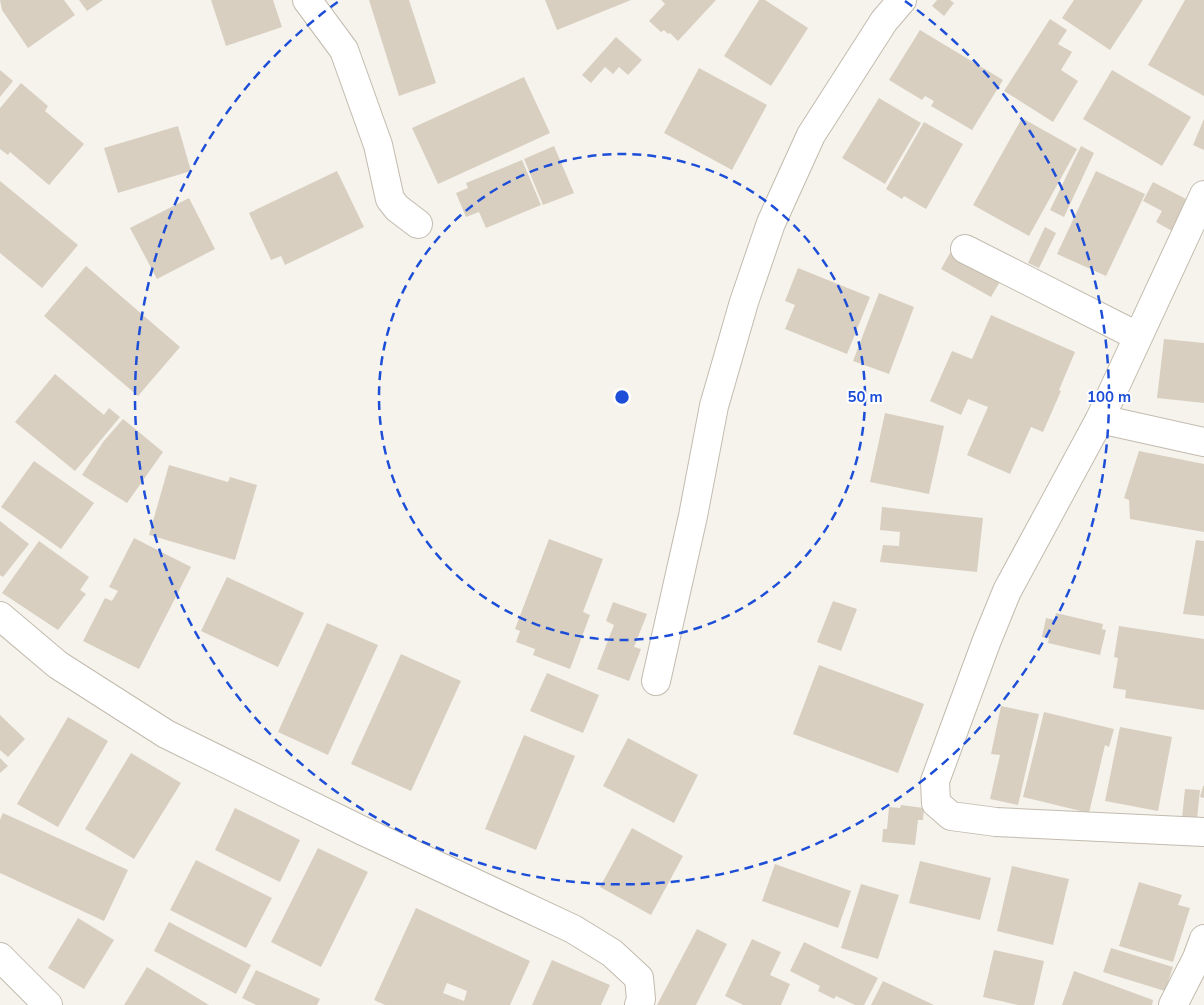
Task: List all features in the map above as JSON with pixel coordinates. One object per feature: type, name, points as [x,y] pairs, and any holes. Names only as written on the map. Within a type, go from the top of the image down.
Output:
[{"type":"street","points":[[307,0],[344,50],[378,145],[390,199],[397,208],[418,224]]},
{"type":"street","points":[[656,681],[693,516],[714,406],[744,302],[771,223],[811,135],[884,21],[902,0]]},
{"type":"street","points":[[1204,194],[1100,419],[1007,591],[935,781],[936,803],[951,816],[996,822],[1204,832]]},
{"type":"street","points":[[966,249],[1137,336]]},
{"type":"street","points":[[1100,419],[1204,442]]},
{"type":"street","points":[[0,616],[58,665],[166,734],[363,831],[580,933],[612,953],[639,978],[641,999],[639,1005]]},
{"type":"street","points":[[1173,1005],[1197,958],[1204,939]]},
{"type":"street","points":[[0,957],[48,1005]]},
{"type":"building","points":[[0,0],[64,0],[75,15],[28,48],[2,10]]},
{"type":"building","points":[[79,0],[103,0],[87,11]]},
{"type":"building","points":[[211,0],[273,0],[282,27],[226,46]]},
{"type":"building","points":[[369,0],[409,0],[436,83],[399,96]]},
{"type":"building","points":[[545,0],[631,0],[557,30]]},
{"type":"building","points":[[661,0],[716,0],[678,41],[670,33],[668,34],[664,30],[661,32],[649,21],[665,4]]},
{"type":"building","points":[[759,0],[765,0],[808,28],[771,86],[724,56]]},
{"type":"building","points":[[937,0],[950,0],[954,3],[944,16],[932,6]]},
{"type":"building","points":[[1074,0],[1143,0],[1110,50],[1062,18]]},
{"type":"building","points":[[1185,0],[1204,0],[1204,96],[1148,65]]},
{"type":"building","points":[[1050,19],[1067,30],[1058,44],[1072,52],[1061,70],[1078,81],[1053,122],[1004,91]]},
{"type":"building","points":[[920,30],[1003,80],[972,130],[931,106],[934,101],[925,96],[922,100],[889,80]]},
{"type":"building","points":[[616,37],[642,60],[628,75],[619,67],[613,74],[605,67],[591,83],[582,75]]},
{"type":"building","points":[[699,68],[767,105],[732,170],[664,133]]},
{"type":"building","points":[[0,70],[13,81],[0,97]]},
{"type":"building","points":[[1112,70],[1191,117],[1162,166],[1083,119]]},
{"type":"building","points":[[524,77],[550,133],[438,184],[412,128]]},
{"type":"building","points":[[21,83],[48,106],[45,111],[84,144],[49,185],[10,152],[8,155],[0,149],[0,108]]},
{"type":"building","points":[[879,98],[921,123],[885,184],[842,158]]},
{"type":"building","points":[[1022,118],[1077,149],[1029,236],[973,205]]},
{"type":"building","points":[[1204,119],[1204,150],[1193,145]]},
{"type":"building","points":[[924,122],[963,144],[926,209],[904,196],[902,199],[886,189]]},
{"type":"building","points":[[178,126],[191,171],[118,193],[104,148]]},
{"type":"building","points":[[554,146],[574,193],[543,205],[524,159]]},
{"type":"building","points":[[1081,146],[1094,153],[1064,217],[1050,210]]},
{"type":"building","points":[[522,160],[541,205],[486,228],[479,212],[466,217],[456,193],[468,188],[466,183]]},
{"type":"building","points":[[337,171],[364,227],[285,265],[281,256],[271,260],[249,213]]},
{"type":"building","points":[[1096,171],[1145,194],[1106,276],[1057,254]]},
{"type":"building","points":[[0,181],[78,245],[42,288],[0,253]]},
{"type":"building","points":[[1153,182],[1188,200],[1172,231],[1156,222],[1162,211],[1143,201]]},
{"type":"building","points":[[189,198],[215,249],[157,279],[130,228]]},
{"type":"building","points":[[1045,227],[1056,233],[1039,268],[1028,263]]},
{"type":"building","points":[[950,253],[1001,280],[991,297],[941,269]]},
{"type":"building","points":[[86,266],[180,347],[138,396],[44,316]]},
{"type":"building","points":[[798,268],[870,297],[847,354],[785,329],[795,305],[785,301]]},
{"type":"building","points":[[879,293],[914,307],[889,374],[853,361]]},
{"type":"building","points":[[991,315],[1075,352],[1043,432],[1031,427],[1010,474],[967,455],[988,407],[968,399],[961,415],[930,401],[952,351],[972,359]]},
{"type":"building","points":[[1164,339],[1204,343],[1204,403],[1157,398]]},
{"type":"building","points":[[55,374],[104,415],[109,408],[120,417],[75,471],[15,422]]},
{"type":"building","points":[[885,413],[944,426],[929,494],[870,482]]},
{"type":"building","points":[[123,419],[163,452],[127,503],[82,475],[103,442]]},
{"type":"building","points":[[1139,451],[1204,464],[1204,532],[1130,519],[1129,500],[1124,498]]},
{"type":"building","points":[[34,461],[94,503],[61,549],[1,507]]},
{"type":"building","points":[[169,465],[228,482],[230,477],[257,485],[235,560],[149,535]]},
{"type":"building","points":[[882,507],[983,518],[977,572],[880,562],[883,545],[899,546],[900,532],[880,530]]},
{"type":"building","points":[[0,521],[29,544],[3,577],[0,575]]},
{"type":"building","points":[[134,538],[191,567],[139,669],[83,641],[105,598],[112,601],[118,591],[109,587]]},
{"type":"building","points":[[549,539],[603,559],[583,612],[590,615],[570,669],[533,655],[535,649],[516,642],[520,631],[515,629]]},
{"type":"building","points":[[1196,540],[1204,541],[1204,616],[1183,614]]},
{"type":"building","points":[[39,541],[89,577],[80,590],[86,594],[58,630],[2,593]]},
{"type":"building","points":[[227,577],[304,613],[278,667],[201,631]]},
{"type":"building","points":[[833,601],[857,609],[841,651],[817,642]]},
{"type":"building","points":[[613,602],[647,614],[634,647],[641,649],[629,681],[597,669],[614,625],[606,621]]},
{"type":"building","points":[[1056,613],[1103,624],[1102,629],[1106,630],[1100,655],[1048,643],[1049,638],[1042,637],[1046,618],[1055,620]]},
{"type":"building","points":[[327,623],[378,645],[328,755],[278,732]]},
{"type":"building","points":[[1119,626],[1204,639],[1204,710],[1125,698],[1126,690],[1113,688],[1118,658],[1114,657]]},
{"type":"building","points":[[401,654],[461,681],[411,791],[351,764]]},
{"type":"building","points":[[819,665],[924,704],[898,773],[793,734]]},
{"type":"building","points":[[547,673],[599,695],[583,733],[530,711]]},
{"type":"building","points":[[1001,706],[1039,714],[1018,805],[990,799],[1000,755],[991,754]]},
{"type":"building","points":[[1044,712],[1114,729],[1109,747],[1105,745],[1089,813],[1023,797]]},
{"type":"building","points":[[0,715],[25,739],[8,757],[0,750]]},
{"type":"building","points":[[68,717],[108,741],[58,827],[17,804]]},
{"type":"building","points":[[1120,727],[1172,737],[1158,811],[1105,801]]},
{"type":"building","points":[[524,735],[575,756],[536,850],[485,829]]},
{"type":"building","points":[[628,738],[698,775],[674,823],[603,786]]},
{"type":"building","points":[[131,753],[181,783],[134,859],[85,829]]},
{"type":"building","points":[[0,758],[8,766],[0,773]]},
{"type":"building","points":[[1204,786],[1204,798],[1200,797]]},
{"type":"building","points":[[1185,789],[1200,790],[1197,819],[1182,818]]},
{"type":"building","points":[[901,805],[924,808],[923,820],[918,820],[915,845],[882,842],[883,829],[887,829],[889,807],[900,808]]},
{"type":"building","points":[[235,808],[300,840],[280,882],[215,850]]},
{"type":"building","points":[[3,813],[128,870],[104,921],[0,873],[0,820]]},
{"type":"building","points":[[632,828],[683,856],[651,915],[600,887]]},
{"type":"building","points":[[318,848],[368,872],[321,967],[271,942]]},
{"type":"building","points":[[196,860],[272,898],[246,948],[170,910]]},
{"type":"building","points":[[920,861],[991,878],[980,920],[909,903]]},
{"type":"building","points":[[775,864],[851,891],[838,928],[762,901]]},
{"type":"building","points":[[1012,866],[1069,879],[1053,945],[997,931]]},
{"type":"building","points":[[1139,882],[1182,895],[1178,905],[1190,908],[1173,962],[1119,946]]},
{"type":"building","points":[[861,884],[899,895],[878,959],[841,948]]},
{"type":"building","points":[[416,908],[530,961],[510,1005],[385,1005],[374,1000]],"holes":[[[447,983],[467,991],[464,1001],[443,993]]]},
{"type":"building","points":[[78,918],[114,940],[84,989],[48,968]]},
{"type":"building","points":[[169,922],[251,965],[236,994],[154,951]]},
{"type":"building","points":[[697,929],[727,944],[696,1005],[657,1005]]},
{"type":"building","points":[[752,939],[781,952],[770,975],[790,984],[781,1005],[743,1005],[725,996]]},
{"type":"building","points":[[804,942],[878,978],[864,1005],[855,1005],[836,996],[834,999],[818,991],[820,986],[790,971]]},
{"type":"building","points":[[1111,948],[1173,967],[1165,991],[1103,972]]},
{"type":"building","points":[[994,950],[1044,961],[1034,1005],[1018,1005],[983,997]]},
{"type":"building","points":[[552,960],[610,985],[601,1005],[532,1005]]},
{"type":"building","points":[[147,967],[209,1005],[124,1005]]},
{"type":"building","points":[[256,970],[320,999],[317,1005],[256,1005],[242,998]]},
{"type":"building","points":[[1074,971],[1153,1000],[1152,1005],[1062,1005]]},
{"type":"building","points":[[883,981],[934,1005],[871,1005]]}]
